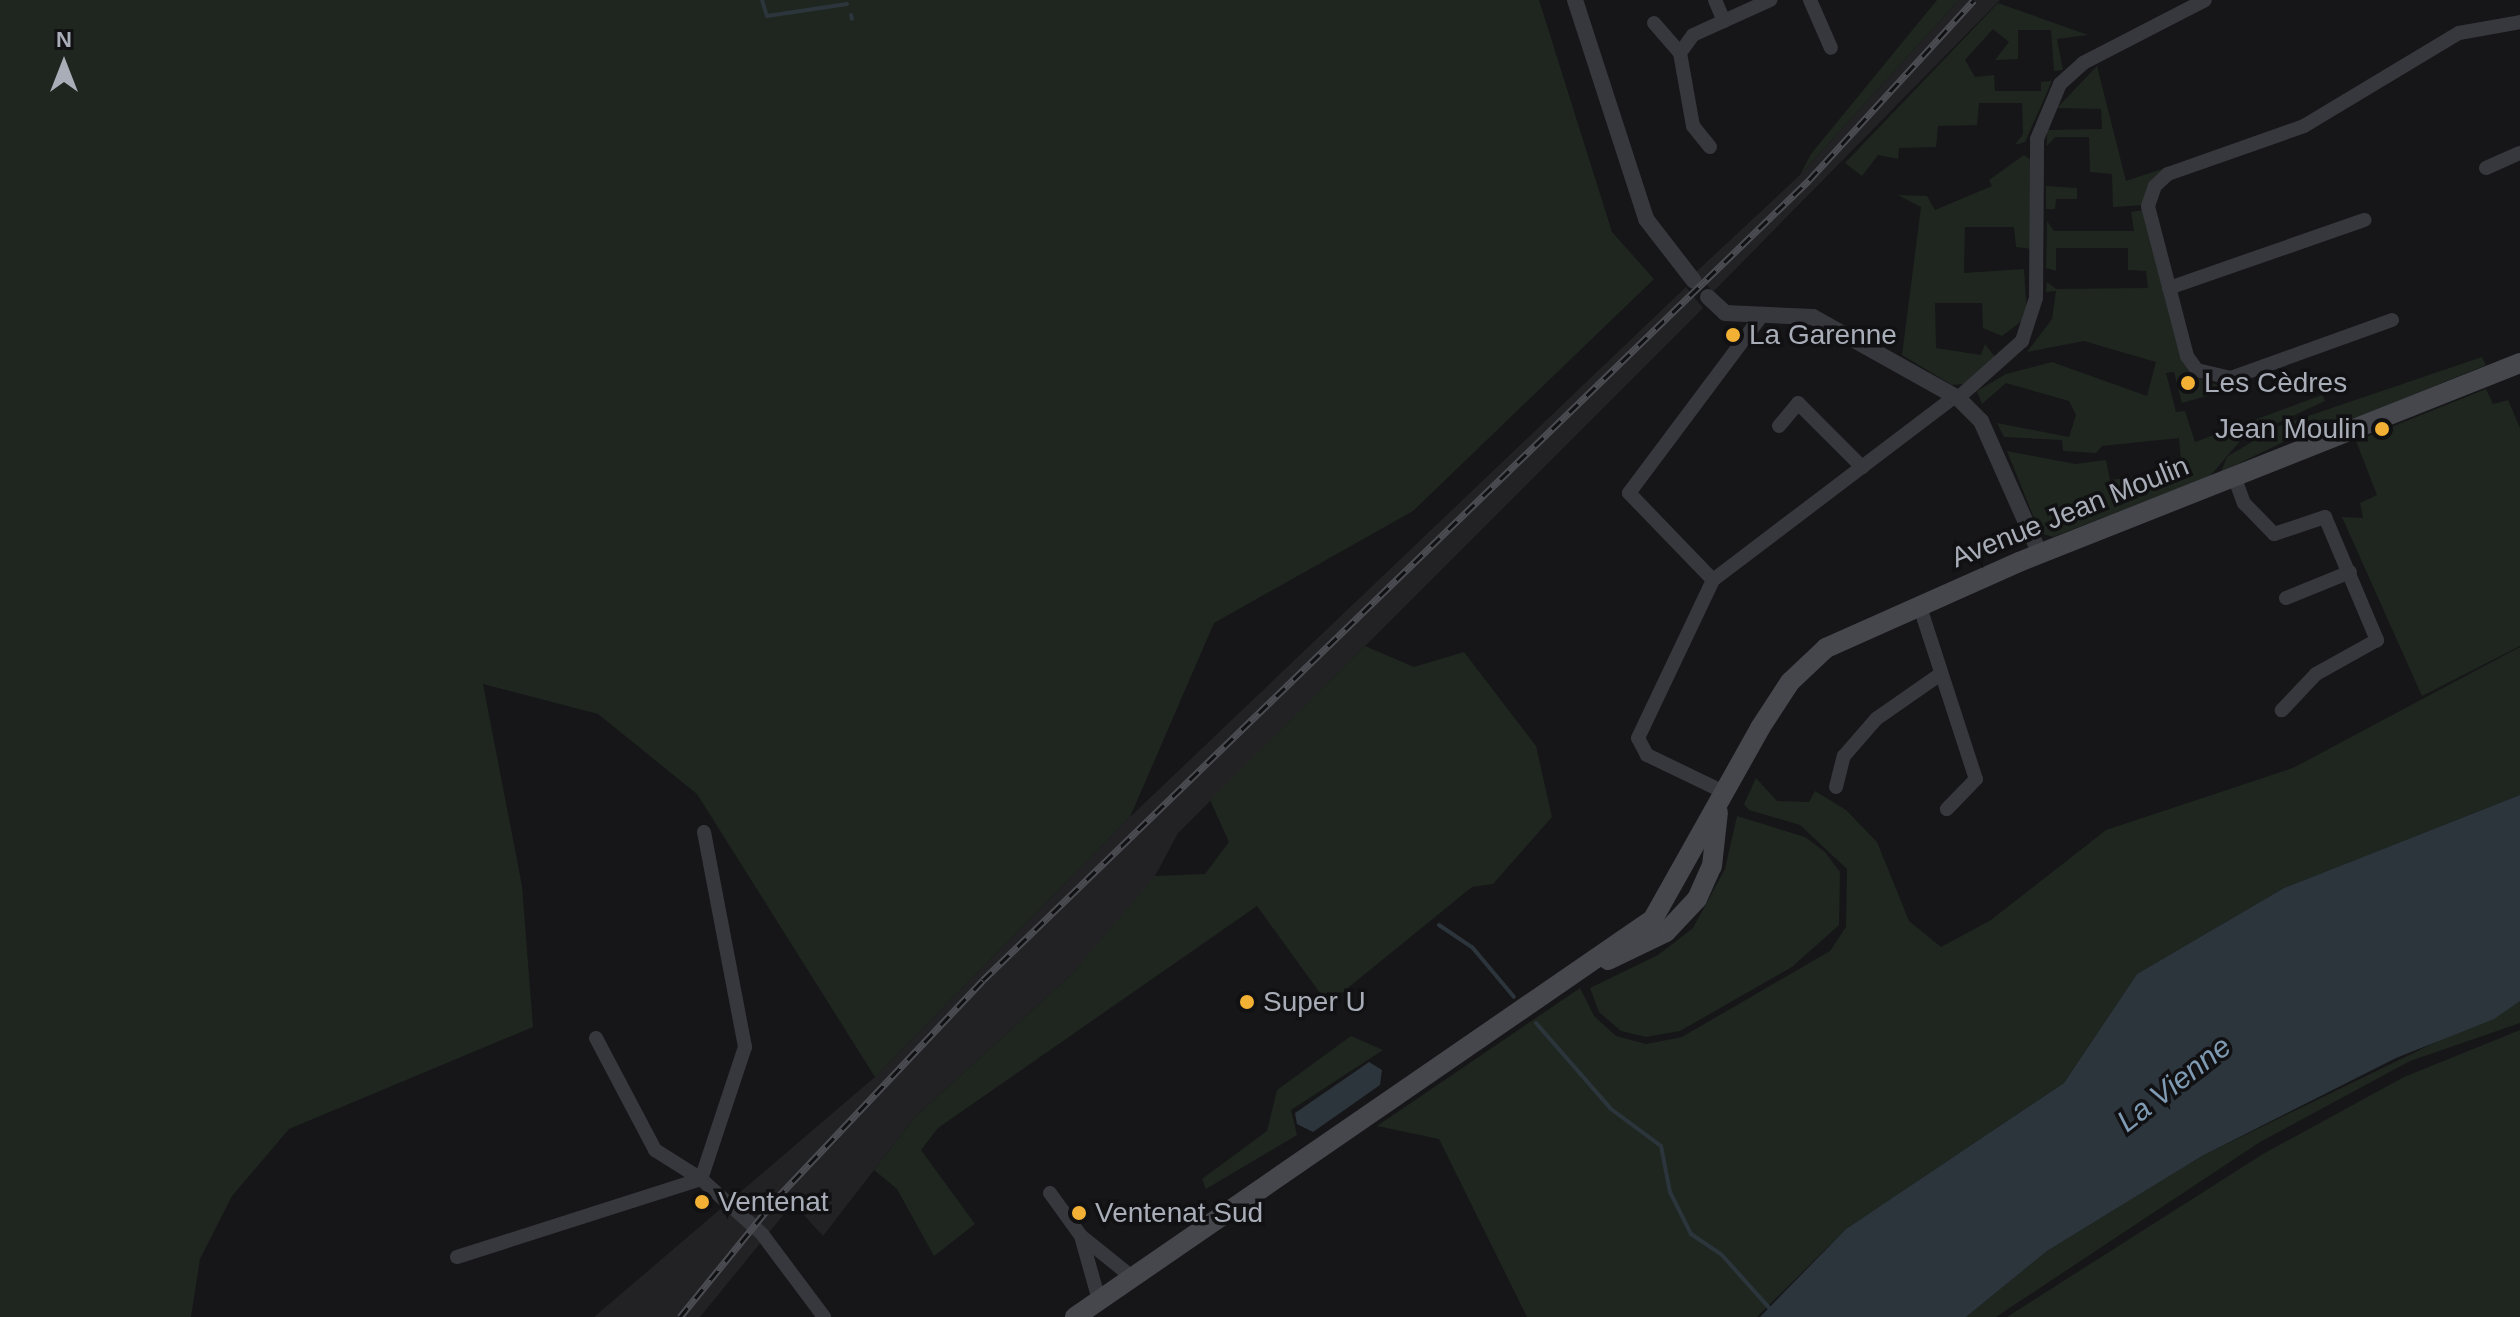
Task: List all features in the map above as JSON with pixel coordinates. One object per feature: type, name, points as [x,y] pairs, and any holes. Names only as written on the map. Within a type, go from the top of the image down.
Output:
[{"type":"main road","name":"Avenue Jean Moulin","points":[[1075,1317],[1452,1063],[1653,919],[1682,876],[1760,728],[1811,660],[1844,636],[2040,554],[2520,363]]},
{"type":"main road","name":"Avenue Jean Moulin","points":[[1584,970],[1666,932],[1703,888],[1712,866],[1722,801]]},
{"type":"main road","points":[[1692,855],[1712,866]]},
{"type":"main road","points":[[1682,876],[1703,888]]},
{"type":"street","points":[[1575,0],[1646,219],[1694,281]]},
{"type":"street","points":[[1715,0],[1724,21]]},
{"type":"street","points":[[1680,53],[1693,35],[1770,0]]},
{"type":"street","points":[[1810,0],[1831,48]]},
{"type":"street","points":[[1722,801],[1647,755],[1638,738],[1713,580],[1956,397],[2022,341],[2033,308],[2037,139],[2060,84],[2083,63],[2205,0]]},
{"type":"street","points":[[2392,320],[2214,379],[2187,356],[2148,206],[2168,174],[2304,126],[2459,33],[2520,22]]},
{"type":"street","points":[[1654,23],[1680,53],[1693,126],[1710,147]]},
{"type":"street","points":[[2486,168],[2520,153]]},
{"type":"street","points":[[2169,288],[2364,220]]},
{"type":"street","points":[[1708,297],[1725,313],[1813,317],[1956,397],[1981,421],[2040,554]]},
{"type":"street","points":[[1713,580],[1629,493],[1763,314]]},
{"type":"street","points":[[1779,426],[1798,403],[1862,467]]},
{"type":"street","points":[[2234,476],[2244,503],[2274,534],[2325,517],[2377,640],[2316,674],[2282,710]]},
{"type":"street","points":[[2286,598],[2350,572]]},
{"type":"street","points":[[1919,604],[1939,675],[1976,779],[1947,809]]},
{"type":"street","points":[[1836,787],[1844,756],[1876,719],[1939,675]]},
{"type":"street","points":[[701,1179],[745,1047],[704,832]]},
{"type":"street","points":[[596,1038],[655,1150],[701,1179],[738,1209],[762,1234],[824,1317]]},
{"type":"street","points":[[457,1257],[701,1179]]},
{"type":"street","points":[[1050,1193],[1081,1236],[1132,1277]]},
{"type":"street","points":[[1081,1236],[1099,1300]]},
{"type":"shaded area","points":[[0,0],[1539,0],[1612,232],[1654,279],[1413,511],[1214,623],[1130,817],[875,1077],[697,794],[598,714],[483,684],[522,886],[533,1027],[289,1129],[232,1196],[200,1259],[191,1317],[0,1317]]},
{"type":"shaded area","points":[[1937,0],[1959,0],[1800,175],[1811,154]]},
{"type":"shaded area","points":[[1959,0],[2000,0],[1713,292],[1696,272],[1800,175]]},
{"type":"shaded area","points":[[1998,3],[2088,35],[2057,39],[2063,70],[2054,71],[2051,30],[2018,30],[2018,59],[1995,60],[2009,42],[1993,29],[1965,60],[1975,77],[1994,75],[1995,91],[2041,91],[2041,82],[2052,81],[2025,142],[2015,145],[2023,134],[2022,103],[1979,103],[1977,125],[1938,126],[1936,147],[1899,148],[1898,159],[1878,155],[1862,176],[1845,163]]},
{"type":"shaded area","points":[[2097,66],[2126,181],[2171,166],[2154,177],[2144,205],[2113,207],[2112,174],[2090,172],[2089,137],[2055,137],[2047,146],[2047,130],[2102,129],[2101,109],[2057,108]]},
{"type":"shaded area","points":[[2024,155],[2032,161],[2032,249],[2016,247],[2014,227],[1965,227],[1964,273],[2024,269],[2027,317],[2002,336],[1983,328],[1982,303],[1935,303],[1936,348],[1981,355],[1985,344],[1995,357],[1964,384],[1952,385],[1902,355],[1921,207],[1898,195],[1927,196],[1935,210],[1992,186],[1989,180]]},
{"type":"shaded area","points":[[2046,186],[2077,188],[2077,199],[2056,199],[2055,209],[2046,209]]},
{"type":"shaded area","points":[[2143,210],[2183,361],[2195,377],[2217,385],[2217,393],[2182,403],[2174,372],[2166,373],[2176,412],[2185,411],[2195,442],[2322,395],[2325,401],[2241,440],[2210,476],[2053,537],[2040,533],[2007,451],[2075,464],[2106,460],[2110,480],[2182,471],[2179,438],[2102,446],[2096,453],[2063,451],[2062,440],[2004,437],[1997,423],[2069,437],[2076,415],[2069,401],[2006,383],[1982,404],[1977,391],[2006,374],[2052,362],[2147,396],[2156,362],[2084,341],[2027,352],[2052,319],[2056,291],[2046,292],[2047,282],[2056,289],[2148,288],[2146,271],[2128,270],[2128,248],[2056,248],[2056,271],[2046,268],[2047,221],[2054,231],[2134,231],[2131,212]]},
{"type":"shaded area","points":[[1686,287],[1703,308],[1178,833],[1146,893],[1072,974],[915,1117],[823,1236],[793,1203],[700,1317],[594,1317],[875,1077],[1130,817]]},
{"type":"shaded area","points":[[2482,357],[2486,365],[2329,429],[2308,430],[2221,472],[2227,457],[2276,427]]},
{"type":"shaded area","points":[[2486,389],[2493,404],[2508,400],[2520,428],[2520,646],[2422,696],[2342,517],[2363,518],[2360,503],[2377,495],[2356,441]]},
{"type":"shaded area","points":[[1365,646],[1414,667],[1464,652],[1536,746],[1552,817],[1493,884],[1472,887],[1328,1004],[1257,906],[938,1128],[921,1150],[975,1224],[934,1256],[897,1189],[874,1170],[915,1117],[1072,974],[1155,876],[1205,874],[1229,842],[1210,800]]},
{"type":"shaded area","points":[[2520,647],[2520,795],[2284,888],[2137,974],[2064,1083],[1846,1229],[1757,1317],[1527,1317],[1439,1139],[1377,1126],[1580,988],[1594,1016],[1616,1036],[1646,1044],[1682,1037],[1830,951],[1846,927],[1847,869],[1800,825],[1749,810],[1744,804],[1756,778],[1777,801],[1809,802],[1815,791],[1846,810],[1877,842],[1909,921],[1941,947],[1991,920],[2106,830],[2293,768]]},
{"type":"shaded area","points":[[1737,816],[1805,837],[1825,852],[1840,872],[1839,925],[1792,967],[1680,1031],[1646,1037],[1621,1031],[1599,1012],[1590,988],[1658,955],[1693,928],[1725,869]]},
{"type":"shaded area","points":[[2520,1001],[2520,1023],[2410,1061],[2260,1142],[1996,1317],[1966,1317],[2047,1251],[2202,1156]]},
{"type":"shaded area","points":[[2520,1030],[2520,1317],[2007,1317],[2263,1154],[2404,1077]]},
{"type":"shaded area","points":[[1351,1036],[1383,1050],[1291,1110],[1297,1135],[1206,1189],[1202,1179],[1267,1131],[1277,1090]]},
{"type":"water","name":"La Vienne","points":[[2520,795],[2520,1001],[2494,1019],[2396,1058],[2202,1156],[2047,1251],[1966,1317],[1760,1317],[1846,1229],[2064,1083],[2137,974],[2284,888]]},
{"type":"water","points":[[1369,1062],[1382,1070],[1380,1085],[1313,1132],[1297,1124],[1295,1113]]},
{"type":"waterway","points":[[762,0],[767,16],[847,4]]},
{"type":"waterway","points":[[851,15],[852,19]]},
{"type":"waterway","points":[[1439,925],[1472,947],[1514,997]]},
{"type":"waterway","points":[[1536,1023],[1611,1109],[1661,1146],[1670,1192],[1691,1234],[1721,1254],[1771,1310]]},
{"type":"railway","points":[[680,1317],[776,1199],[983,980],[1809,180],[1974,0]]},
{"type":"place","name":"La Garenne","points":[[1733,335]]},
{"type":"place","name":"Les Cèdres","points":[[2188,383]]},
{"type":"place","name":"Jean Moulin","points":[[2382,429]]},
{"type":"place","name":"Super U","points":[[1247,1002]]},
{"type":"place","name":"Ventenat","points":[[702,1202]]},
{"type":"place","name":"Ventenat Sud","points":[[1079,1213]]}]
